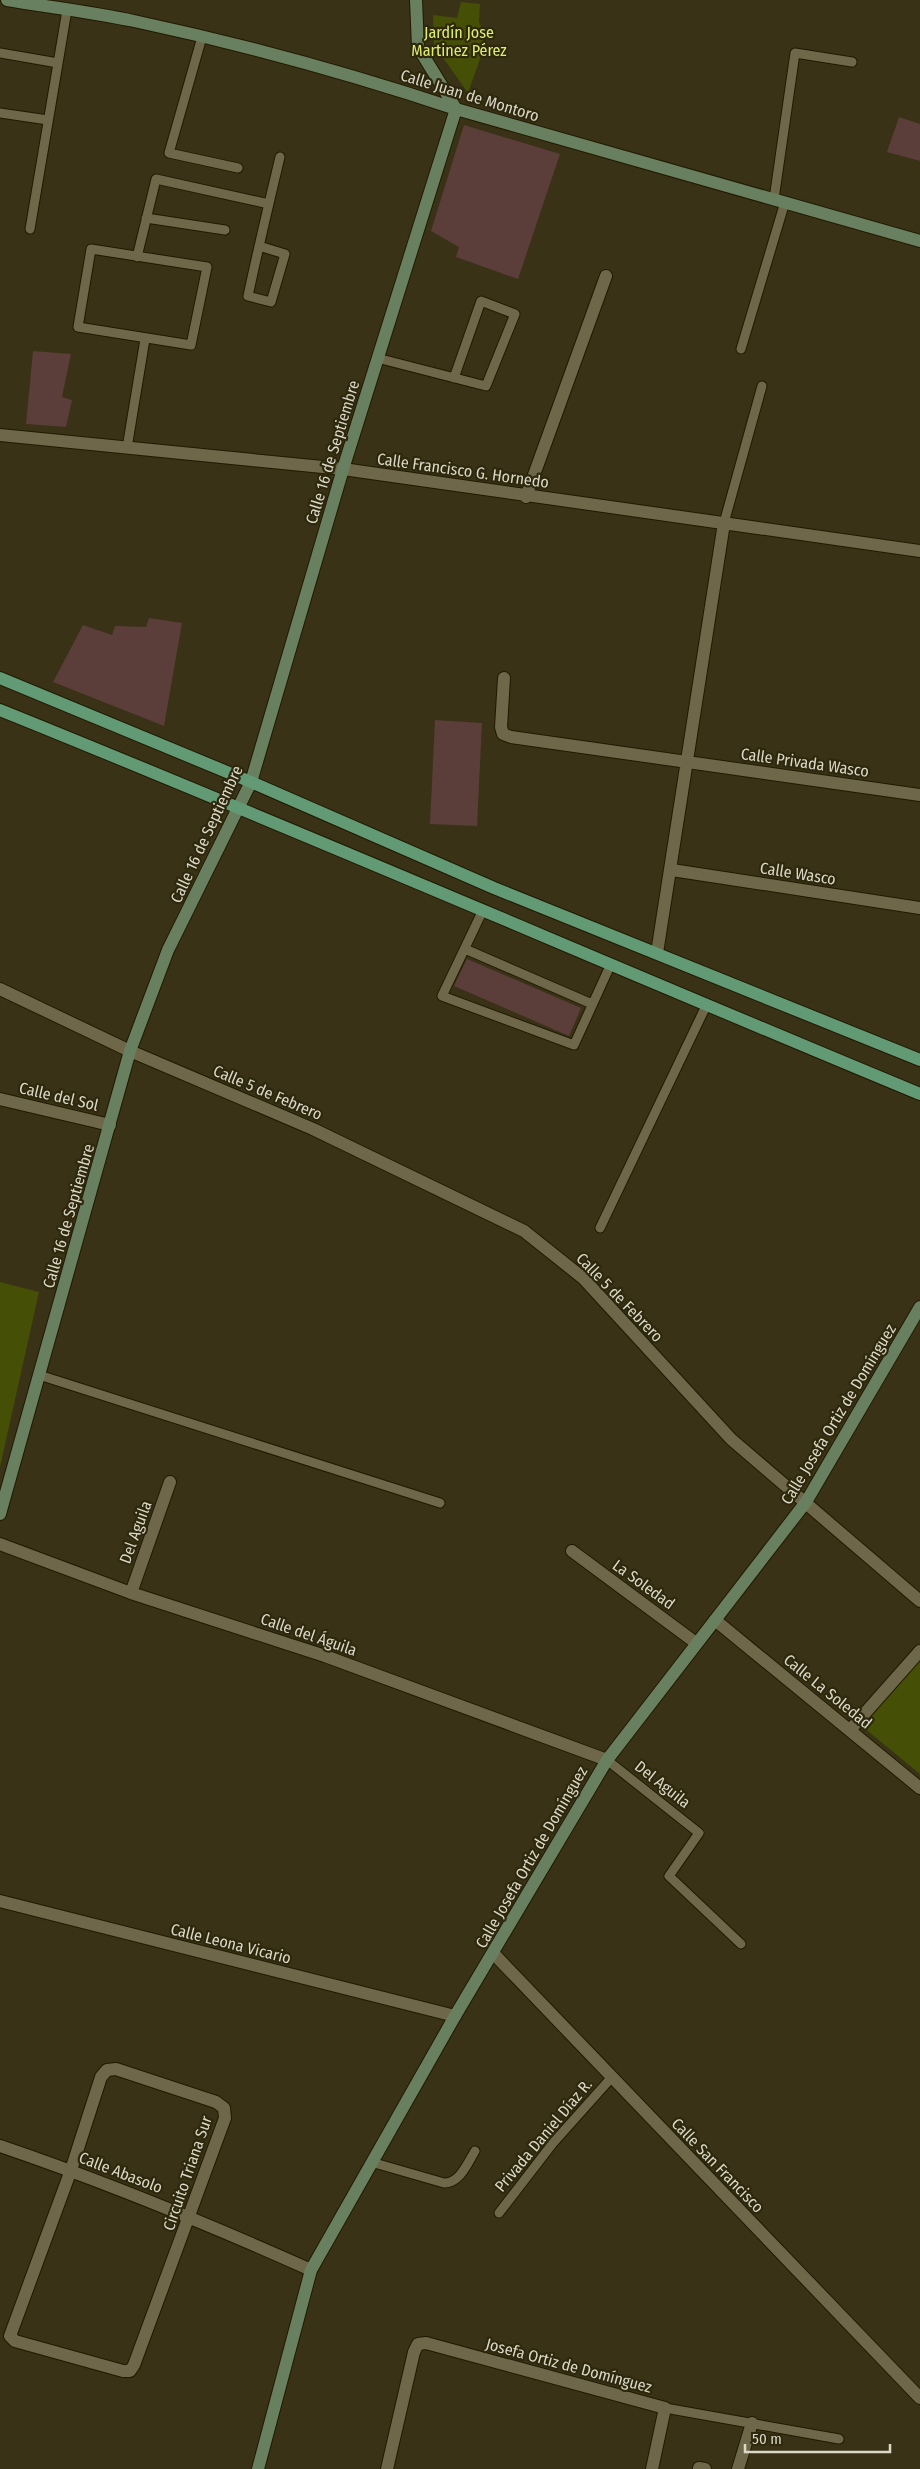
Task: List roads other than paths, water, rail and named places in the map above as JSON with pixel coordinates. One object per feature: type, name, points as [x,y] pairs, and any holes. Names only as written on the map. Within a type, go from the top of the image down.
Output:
[{"type":"main road","points":[[0,678],[251,782],[494,888],[920,1060]]},
{"type":"main road","points":[[0,710],[240,807],[610,966],[920,1094]]},
{"type":"street","name":"Calle Juan de Montoro","points":[[7,0],[132,21],[202,37],[406,92],[456,109],[920,240]]},
{"type":"street","points":[[416,0],[418,47],[456,109]]},
{"type":"street","name":"Calle 16 de Septiembre","points":[[0,1514],[130,1051],[168,950],[251,782],[343,469],[456,109]]},
{"type":"street","points":[[526,496],[606,276]]},
{"type":"street","name":"Calle Francisco G. Hornedo","points":[[0,435],[343,469],[920,552]]},
{"type":"street","points":[[657,954],[672,870],[686,762],[724,523]]},
{"type":"street","points":[[504,678],[501,727],[504,734],[686,762]]},
{"type":"street","name":"Calle Privada Wasco","points":[[686,762],[920,794]]},
{"type":"street","name":"Calle Wasco","points":[[672,870],[920,908]]},
{"type":"street","name":"Calle 5 de Febrero","points":[[0,989],[130,1051],[313,1128],[524,1231],[583,1278],[731,1439],[920,1600]]},
{"type":"street","name":"Calle del Sol","points":[[0,1100],[110,1125]]},
{"type":"street","name":"Calle Josefa Ortiz de Domínguez","points":[[258,2469],[310,2270],[371,2162],[607,1760],[806,1502],[920,1307]]},
{"type":"street","name":"Del Aguila","points":[[131,1593],[170,1482]]},
{"type":"street","name":"Calle del Águila","points":[[0,1544],[131,1593],[325,1656],[607,1760]]},
{"type":"street","name":"La Soledad","points":[[572,1551],[696,1643]]},
{"type":"street","name":"Calle La Soledad","points":[[716,1620],[920,1788]]},
{"type":"street","points":[[850,1730],[920,1652]]},
{"type":"street","name":"Calle Leona Vicario","points":[[0,1901],[455,2016]]},
{"type":"street","name":"Calle San Francisco","points":[[493,1954],[920,2398]]},
{"type":"street","name":"Circuito Triana Sur","points":[[116,2068],[216,2102],[224,2108],[225,2118],[190,2216],[134,2365],[130,2371],[123,2371],[15,2341],[10,2336],[11,2328],[71,2170],[101,2077],[107,2070],[116,2068]]},
{"type":"street","name":"Calle Abasolo","points":[[0,2146],[71,2170],[190,2216],[310,2270]]},
{"type":"street","name":"Josefa Ortiz de Domínguez","points":[[387,2469],[418,2344],[426,2343],[665,2408]]},
{"type":"street","points":[[652,2469],[665,2408]]},
{"type":"street","points":[[738,2469],[752,2423]]},
{"type":"lane","points":[[30,229],[66,10]]},
{"type":"lane","points":[[202,37],[169,153],[238,168]]},
{"type":"lane","points":[[0,53],[58,63]]},
{"type":"lane","points":[[741,350],[779,201],[795,53],[852,62]]},
{"type":"lane","points":[[0,113],[48,120]]},
{"type":"lane","points":[[259,246],[285,254],[271,302],[248,296],[259,246],[280,157]]},
{"type":"lane","points":[[137,256],[156,179],[269,204]]},
{"type":"lane","points":[[146,218],[226,230]]},
{"type":"lane","points":[[91,249],[206,267],[192,345],[145,338],[78,327],[91,249]]},
{"type":"lane","points":[[378,358],[454,378],[486,386],[515,314],[481,300],[454,378]]},
{"type":"lane","points":[[127,448],[145,338]]},
{"type":"lane","points":[[724,523],[762,386]]},
{"type":"lane","points":[[483,910],[442,996],[574,1045],[610,966]]},
{"type":"lane","points":[[464,949],[592,1004]]},
{"type":"lane","points":[[600,1228],[706,1006]]},
{"type":"lane","points":[[39,1375],[440,1503]]},
{"type":"lane","name":"Del Aguila","points":[[607,1760],[699,1833],[669,1876],[741,1944]]},
{"type":"lane","name":"Privada Daniel Díaz R.","points":[[499,2212],[559,2135],[612,2077]]},
{"type":"lane","points":[[371,2162],[444,2183],[451,2182],[459,2176],[475,2151]]},
{"type":"lane","name":"Josefa Ortiz de Domínguez","points":[[665,2408],[840,2439]]},
{"type":"park label","name":"Jardín Jose Martinez Pérez","points":[[459,41]]}]
